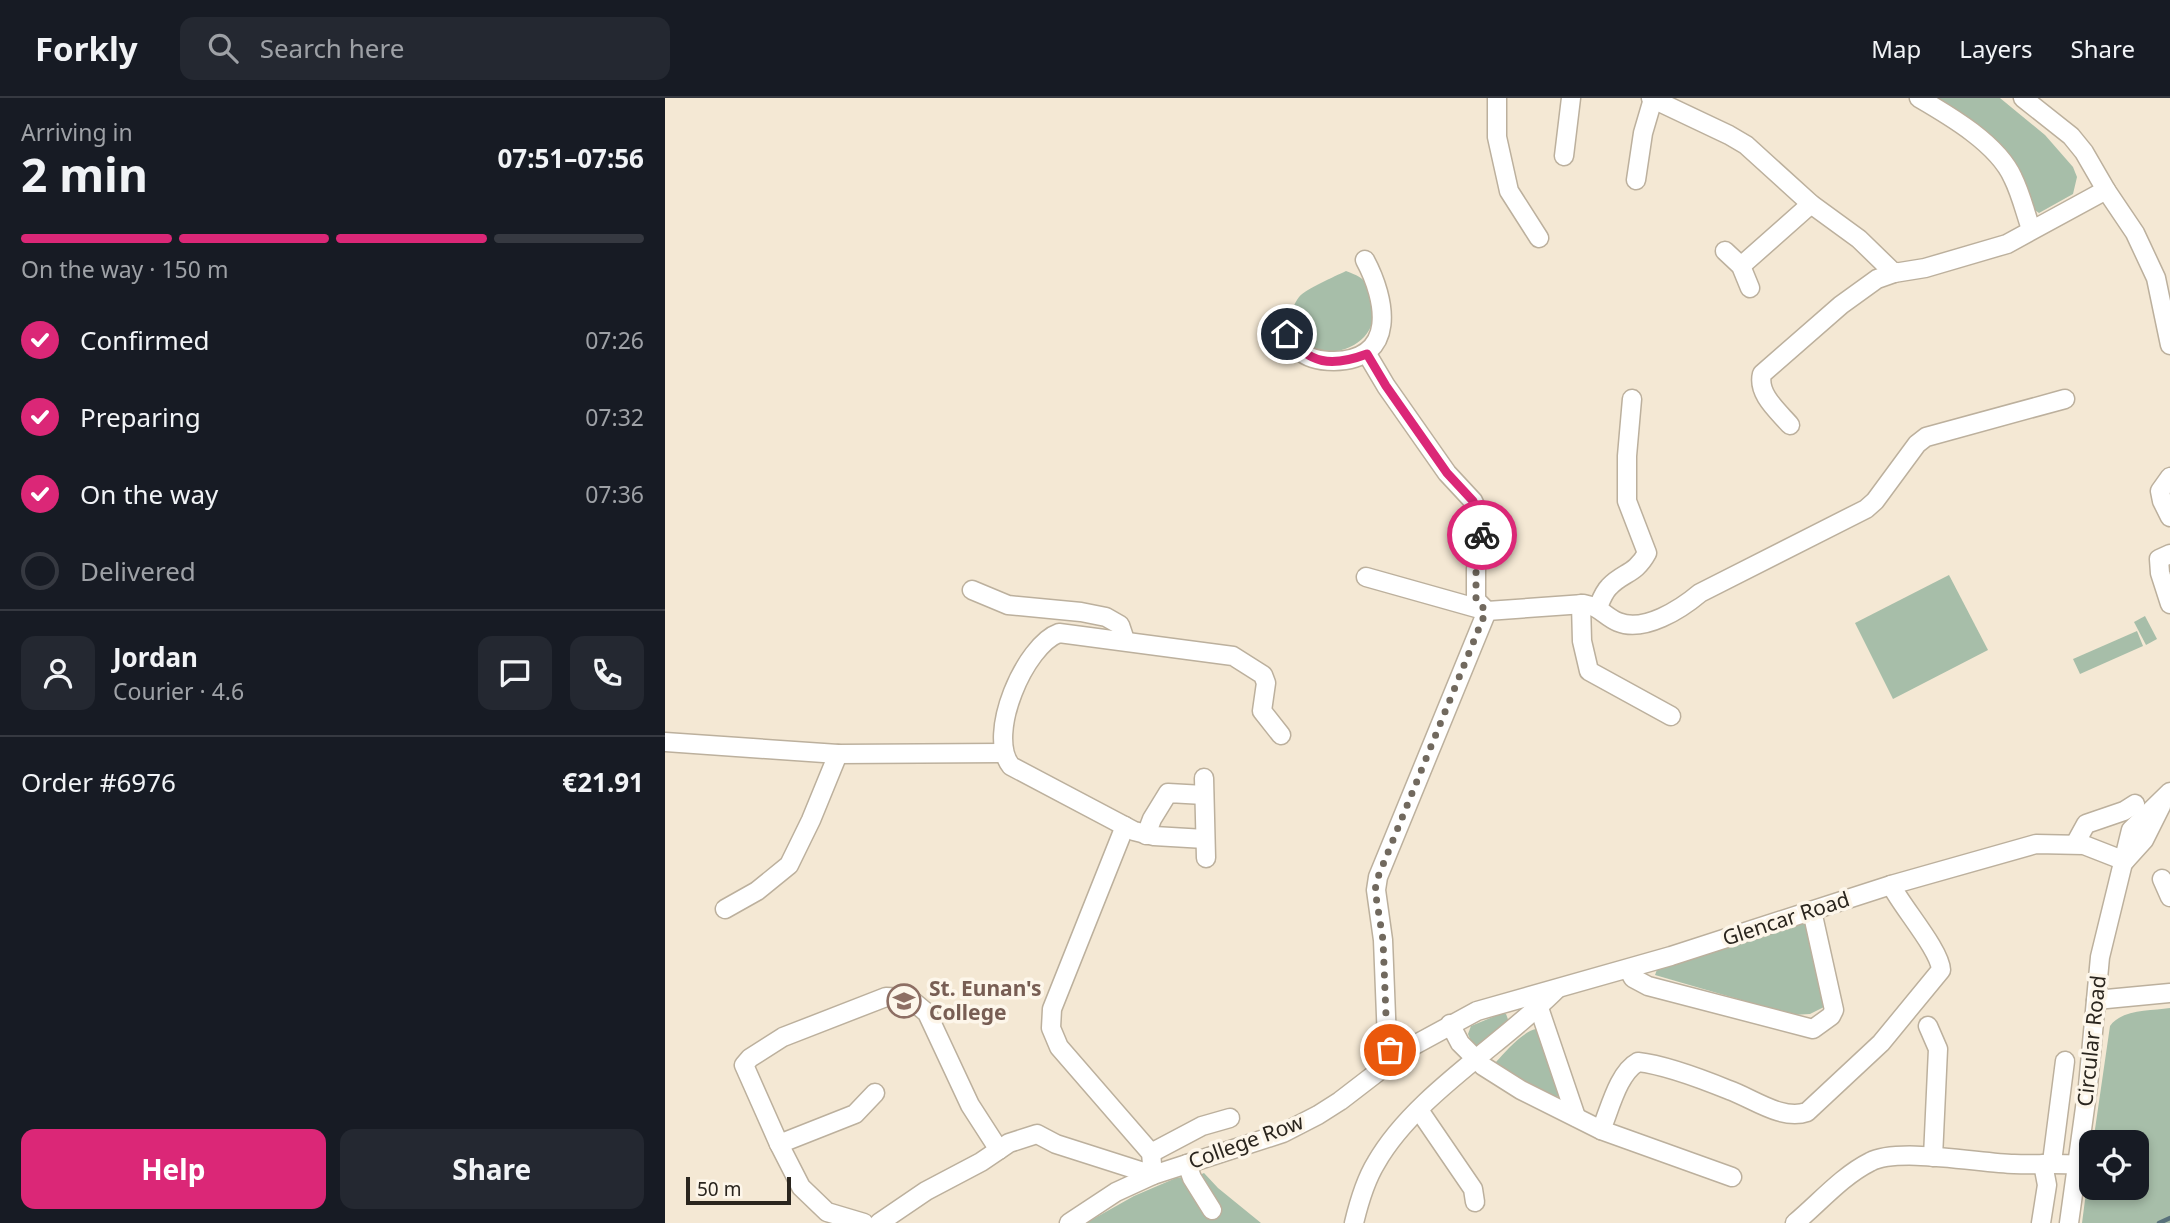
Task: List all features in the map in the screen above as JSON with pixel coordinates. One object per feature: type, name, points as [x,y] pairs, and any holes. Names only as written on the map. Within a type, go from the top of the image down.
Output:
[{"type":"street","points":[[1497,98],[1497,137],[1509,191],[1539,238]]},
{"type":"street","points":[[1564,156],[1571,98]]},
{"type":"street","points":[[1636,180],[1643,133],[1652,98],[1746,145],[1811,204],[1859,239],[1894,273]]},
{"type":"street","points":[[1919,98],[1993,149],[2013,178],[2031,229]]},
{"type":"street","points":[[2023,98],[2071,136],[2135,233],[2156,278],[2170,345]]},
{"type":"street","points":[[1790,425],[1764,392],[1760,382],[1762,374],[1841,305],[1877,279],[2007,244],[2106,190]]},
{"type":"street","points":[[1741,265],[1811,204]]},
{"type":"street","points":[[1725,251],[1741,265],[1750,288]]},
{"type":"street","points":[[1278,318],[1299,350],[1308,356],[1331,361],[1367,354],[1379,334],[1381,313],[1379,291],[1365,260]]},
{"type":"street","points":[[1367,354],[1447,473],[1473,501],[1479,514],[1482,535],[1476,569],[1476,600],[1486,611]]},
{"type":"street","points":[[1633,399],[1627,456],[1627,501],[1647,553],[1642,564],[1608,588],[1590,606],[1582,641],[1589,671],[1671,716]]},
{"type":"street","points":[[1366,577],[1486,611],[1590,606],[1618,622],[1641,625],[1688,604],[1700,593],[1866,509],[1875,501],[1917,443],[1926,437],[2064,400]]},
{"type":"street","points":[[2170,477],[2160,491],[2170,517]]},
{"type":"street","points":[[2170,554],[2159,559],[2160,573],[2170,604]]},
{"type":"street","points":[[972,590],[1008,605],[1106,617],[1120,625],[1125,640]]},
{"type":"street","points":[[1395,1057],[1387,1041],[1383,940],[1375,890],[1486,611]]},
{"type":"street","points":[[1205,839],[1146,835],[1125,827],[1011,765],[1003,753],[1005,715],[1032,656],[1042,643],[1059,633],[1234,656],[1263,675],[1266,683],[1262,711],[1281,735]]},
{"type":"street","points":[[665,742],[838,754],[1003,753]]},
{"type":"street","points":[[726,909],[757,891],[789,865],[838,754]]},
{"type":"street","points":[[1146,835],[1152,818],[1168,793],[1204,787],[1206,858]]},
{"type":"street","name":"Circular Road","points":[[2069,1223],[2102,947],[2131,830],[2168,794]]},
{"type":"street","points":[[2075,844],[2086,824],[2124,811],[2135,804]]},
{"type":"street","points":[[879,1223],[926,1191],[981,1162],[1009,1143],[1037,1134],[1056,1144],[1153,1175],[1151,1153],[1059,1047],[1050,1021],[1052,1009],[1125,827]]},
{"type":"street","name":"Glencar Road","points":[[1450,1024],[1510,1000],[1628,969],[1891,885],[2036,844],[2075,844],[2125,861]]},
{"type":"street","points":[[1601,1129],[1620,1084],[1632,1066],[1638,1062],[1728,1089],[1783,1113],[1799,1115],[1807,1112],[1881,1043],[1941,971],[1938,958],[1891,885]]},
{"type":"street","points":[[2167,887],[2170,897]]},
{"type":"street","points":[[1628,969],[1636,981],[1647,986],[1813,1030],[1832,1016],[1834,1010],[1812,911]]},
{"type":"street","points":[[1354,1223],[1364,1188],[1377,1160],[1419,1110],[1522,1021],[1541,1014],[1557,989]]},
{"type":"street","points":[[2096,1000],[2170,993]]},
{"type":"street","points":[[864,1223],[827,1212],[801,1187],[744,1065],[750,1058],[783,1037],[886,997],[909,998],[927,1013],[970,1105],[999,1150]]},
{"type":"street","points":[[1510,1000],[1522,1021]]},
{"type":"street","points":[[1541,1014],[1576,1117]]},
{"type":"street","points":[[1450,1024],[1460,1042],[1476,1060],[1521,1090],[1601,1129],[1732,1177]]},
{"type":"street","name":"College Row","points":[[1069,1223],[1116,1192],[1153,1175],[1283,1133],[1306,1121],[1340,1101],[1395,1057],[1450,1024]]},
{"type":"street","points":[[1928,1026],[1938,1049],[1933,1157]]},
{"type":"street","points":[[2041,1223],[2065,1061]]},
{"type":"street","points":[[779,1144],[855,1114],[875,1093]]},
{"type":"street","points":[[1419,1110],[1473,1189],[1475,1202]]},
{"type":"street","points":[[1151,1153],[1202,1126],[1230,1118]]},
{"type":"street","points":[[1795,1223],[1870,1161],[1894,1156],[2078,1165]]},
{"type":"street","points":[[1187,1164],[1192,1178],[1212,1210]]},
{"type":"green space","points":[[1937,98],[2000,98],[2045,135],[2073,167],[2077,177],[2073,194],[2039,213],[2032,208],[2021,175],[2011,157],[1994,140]]},
{"type":"green space","points":[[1346,271],[1359,277],[1369,287],[1373,306],[1372,323],[1364,337],[1352,346],[1337,351],[1308,347],[1297,338],[1292,323],[1295,303],[1308,290]]},
{"type":"green space","points":[[1949,575],[1988,650],[1893,699],[1855,623]]},
{"type":"green space","points":[[2145,616],[2157,639],[2146,645],[2134,622]]},
{"type":"green space","points":[[2137,631],[2143,646],[2080,674],[2073,659]]},
{"type":"green space","points":[[1807,922],[1826,1006],[1810,1014],[1793,1015],[1655,975],[1659,964]]},
{"type":"green space","points":[[2170,1008],[2170,1223],[2082,1223],[2085,1200],[2149,1200],[2149,1130],[2095,1130],[2110,1026],[2122,1016]]},
{"type":"green space","points":[[1506,1014],[1509,1022],[1477,1048],[1473,1046],[1468,1034],[1471,1026]]},
{"type":"green space","points":[[1536,1029],[1540,1031],[1561,1097],[1551,1096],[1496,1068],[1496,1062],[1515,1042]]},
{"type":"green space","points":[[1204,1173],[1261,1223],[1086,1223],[1134,1196],[1176,1178],[1183,1177],[1188,1180]]},
{"type":"waterway","points":[[2159,1223],[2170,1218]]},
{"type":"way so far","points":[[1390,1050],[1387,1041],[1383,940],[1375,890],[1486,611],[1476,600],[1475,584],[1482,535]]},
{"type":"place","name":"St. Eunan's College","points":[[904,1001]]},
{"type":"route","points":[[1287,334],[1299,350],[1318,360],[1345,360],[1367,354],[1447,473],[1473,501],[1482,525],[1482,535]]}]
